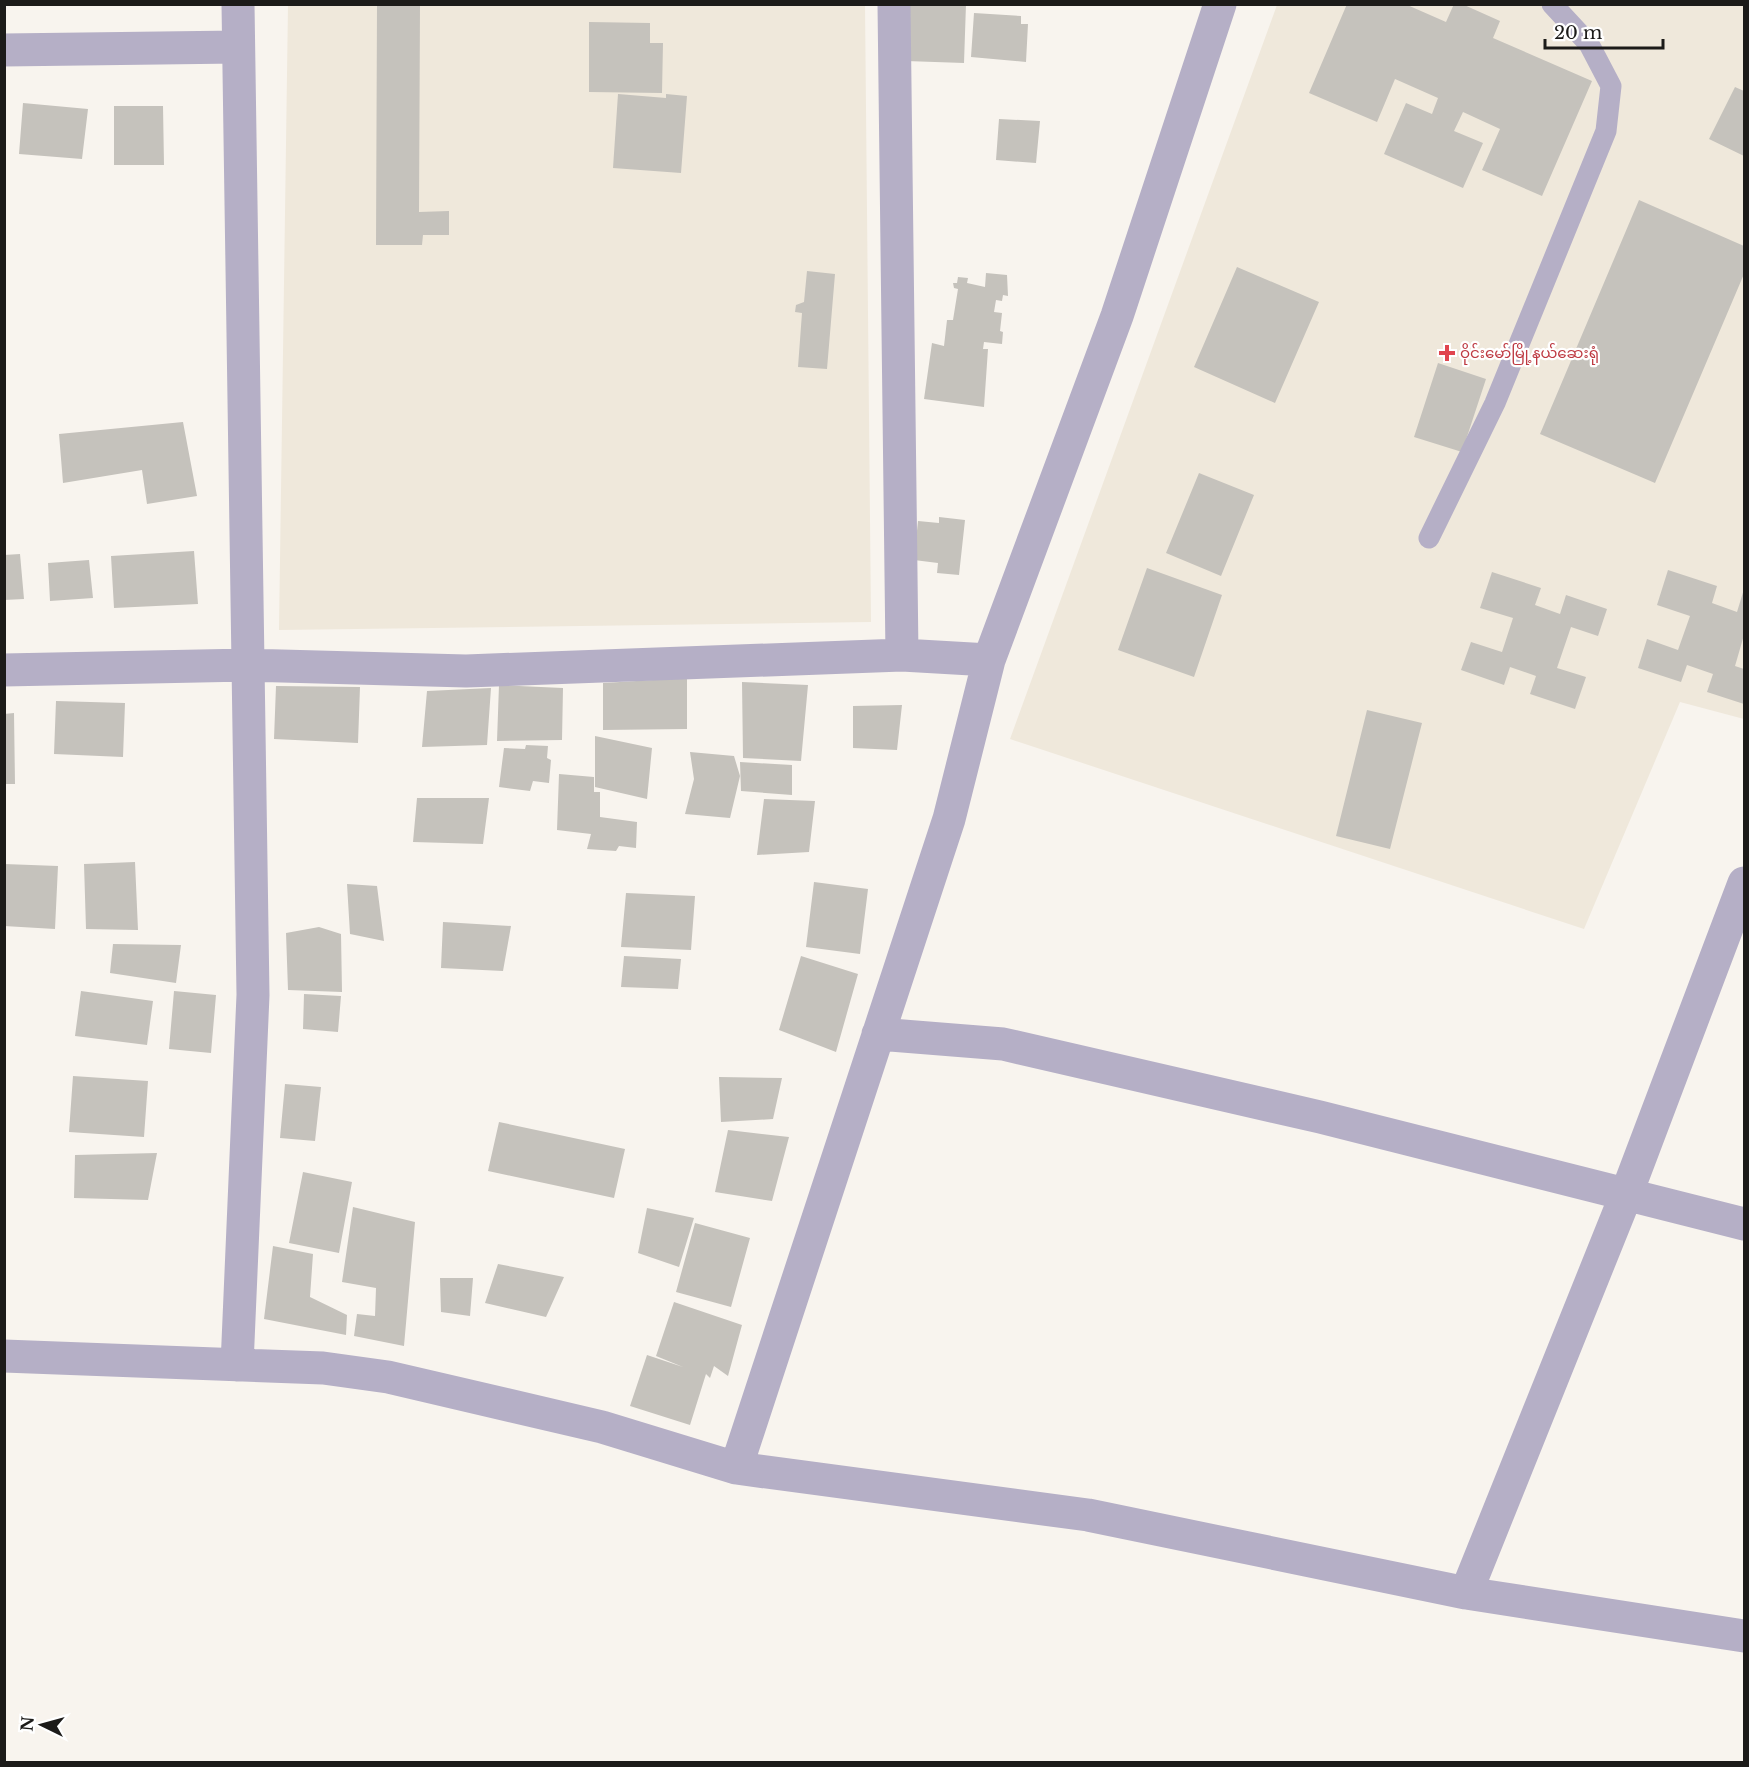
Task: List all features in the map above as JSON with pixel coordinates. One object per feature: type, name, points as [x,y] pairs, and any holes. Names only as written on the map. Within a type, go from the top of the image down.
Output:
[{"type":"street","points":[[237,1365],[253,995],[238,4]]},
{"type":"street","points":[[894,4],[902,655]]},
{"type":"street","points":[[736,1468],[949,819],[988,660],[1117,316],[1220,4]]},
{"type":"street","points":[[4,50],[238,47]]},
{"type":"street","points":[[4,670],[248,665],[466,671],[902,655],[988,660]]},
{"type":"street","points":[[1466,1593],[1626,1195],[1744,883]]},
{"type":"street","points":[[878,1034],[1003,1044],[1320,1117],[1744,1224]]},
{"type":"street","points":[[4,1356],[323,1368],[388,1377],[602,1427],[736,1468],[1088,1515],[1466,1593],[1744,1636]]},
{"type":"lane","points":[[1429,538],[1495,403],[1606,131],[1611,86],[1589,44],[1552,4]]},
{"type":"shaded area","points":[[288,5],[865,5],[871,622],[279,630]]},
{"type":"shaded area","name":"ဝိုင်းမော်မြို့နယ်ဆေးရုံ","points":[[1277,5],[1744,5],[1744,719],[1680,702],[1584,929],[1010,739]]},
{"type":"building","points":[[908,4],[966,4],[964,63],[906,61]]},
{"type":"building","points":[[1347,4],[1405,4],[1446,22],[1454,4],[1462,4],[1500,21],[1493,38],[1592,81],[1542,196],[1482,170],[1500,129],[1463,112],[1454,131],[1483,143],[1463,188],[1384,154],[1406,103],[1432,114],[1438,98],[1395,79],[1377,122],[1309,93]]},
{"type":"building","points":[[377,5],[420,5],[419,212],[449,211],[449,235],[423,235],[422,245],[376,245]]},
{"type":"building","points":[[974,13],[1021,16],[1021,24],[1028,24],[1026,62],[971,57]]},
{"type":"building","points":[[589,22],[650,23],[650,43],[663,43],[662,93],[589,92]]},
{"type":"building","points":[[1735,87],[1744,91],[1744,156],[1709,139]]},
{"type":"building","points":[[618,94],[666,98],[666,94],[687,96],[681,173],[613,168]]},
{"type":"building","points":[[23,103],[88,109],[82,159],[19,154]]},
{"type":"building","points":[[114,106],[163,106],[164,165],[114,165]]},
{"type":"building","points":[[999,119],[1040,121],[1036,163],[996,160]]},
{"type":"building","points":[[1639,200],[1744,246],[1744,274],[1655,483],[1540,434]]},
{"type":"building","points":[[1237,267],[1319,302],[1275,403],[1194,367]]},
{"type":"building","points":[[807,271],[835,274],[827,369],[798,367],[802,313],[795,312],[796,305],[804,302]]},
{"type":"building","points":[[986,273],[1007,275],[1008,296],[1003,295],[1002,301],[996,300],[994,312],[1002,313],[1000,331],[1003,332],[1002,344],[984,342],[983,349],[988,349],[984,407],[924,399],[932,343],[944,346],[947,320],[953,320],[958,289],[954,288],[953,283],[957,283],[958,277],[968,278],[967,283],[985,287]]},
{"type":"building","points":[[1438,363],[1486,379],[1462,452],[1414,437]]},
{"type":"building","points":[[183,422],[197,496],[147,504],[142,470],[63,483],[59,434]]},
{"type":"building","points":[[1199,473],[1254,495],[1221,576],[1166,553]]},
{"type":"building","points":[[939,517],[965,520],[959,575],[937,573],[938,563],[914,560],[918,521],[939,523]]},
{"type":"building","points":[[194,551],[198,604],[114,608],[111,556]]},
{"type":"building","points":[[20,554],[24,599],[4,600],[4,555]]},
{"type":"building","points":[[89,560],[93,598],[50,601],[48,563]]},
{"type":"building","points":[[1147,568],[1222,595],[1194,677],[1118,650]]},
{"type":"building","points":[[1668,570],[1717,586],[1712,603],[1737,612],[1744,589],[1744,635],[1735,666],[1744,669],[1744,704],[1707,692],[1713,674],[1687,665],[1681,682],[1638,668],[1647,639],[1678,650],[1690,616],[1657,605]]},
{"type":"building","points":[[1492,572],[1541,588],[1535,605],[1560,614],[1566,595],[1607,609],[1598,636],[1571,627],[1557,668],[1586,677],[1575,709],[1530,694],[1536,676],[1510,667],[1504,685],[1461,670],[1471,642],[1502,652],[1513,618],[1480,608]]},
{"type":"building","points":[[687,678],[687,729],[603,730],[603,683]]},
{"type":"building","points":[[742,682],[808,685],[801,761],[743,758]]},
{"type":"building","points":[[499,685],[563,688],[562,740],[497,741]]},
{"type":"building","points":[[276,686],[360,687],[358,743],[274,739]]},
{"type":"building","points":[[491,688],[487,745],[422,747],[427,691]]},
{"type":"building","points":[[56,701],[125,703],[123,757],[54,754]]},
{"type":"building","points":[[902,705],[897,750],[853,748],[853,706]]},
{"type":"building","points":[[1367,710],[1422,723],[1390,849],[1336,836]]},
{"type":"building","points":[[14,713],[15,784],[4,784],[4,714]]},
{"type":"building","points":[[595,736],[652,748],[647,799],[595,787]]},
{"type":"building","points":[[526,745],[548,746],[547,758],[551,760],[549,783],[533,781],[530,791],[499,787],[504,748],[525,749]]},
{"type":"building","points":[[690,752],[734,756],[740,776],[730,818],[685,814],[694,779]]},
{"type":"building","points":[[740,762],[792,765],[792,795],[741,791]]},
{"type":"building","points":[[559,774],[594,777],[594,792],[600,792],[600,817],[637,822],[636,848],[619,846],[616,851],[587,849],[591,834],[557,830]]},
{"type":"building","points":[[417,798],[489,798],[483,844],[413,842]]},
{"type":"building","points":[[764,799],[815,801],[809,852],[757,855]]},
{"type":"building","points":[[135,862],[138,930],[86,929],[84,864]]},
{"type":"building","points":[[4,864],[58,866],[55,929],[4,926]]},
{"type":"building","points":[[814,882],[868,889],[860,954],[806,947]]},
{"type":"building","points":[[347,884],[377,886],[384,941],[350,934]]},
{"type":"building","points":[[626,893],[695,896],[691,950],[621,947]]},
{"type":"building","points":[[443,922],[511,926],[503,971],[441,968]]},
{"type":"building","points":[[319,927],[341,934],[342,992],[288,990],[286,933]]},
{"type":"building","points":[[113,944],[181,945],[176,983],[110,973]]},
{"type":"building","points":[[624,956],[681,959],[678,989],[621,987]]},
{"type":"building","points":[[801,956],[858,974],[836,1052],[779,1030]]},
{"type":"building","points":[[81,991],[153,1001],[147,1045],[75,1036]]},
{"type":"building","points":[[174,991],[216,995],[211,1053],[169,1049]]},
{"type":"building","points":[[304,994],[341,996],[338,1032],[303,1029]]},
{"type":"building","points":[[73,1076],[148,1081],[144,1137],[69,1132]]},
{"type":"building","points":[[719,1077],[782,1078],[773,1119],[721,1122]]},
{"type":"building","points":[[285,1084],[321,1087],[315,1141],[280,1138]]},
{"type":"building","points":[[499,1122],[625,1149],[614,1198],[488,1171]]},
{"type":"building","points":[[728,1130],[789,1137],[772,1201],[715,1192]]},
{"type":"building","points":[[157,1153],[148,1200],[74,1198],[75,1155]]},
{"type":"building","points":[[303,1172],[352,1182],[339,1253],[289,1243]]},
{"type":"building","points":[[353,1207],[415,1222],[404,1346],[354,1336],[357,1314],[375,1316],[376,1288],[342,1282]]},
{"type":"building","points":[[647,1208],[694,1218],[679,1267],[638,1253]]},
{"type":"building","points":[[695,1223],[750,1238],[731,1307],[676,1292]]},
{"type":"building","points":[[273,1246],[313,1254],[310,1297],[347,1315],[346,1335],[264,1319]]},
{"type":"building","points":[[498,1264],[564,1277],[546,1317],[485,1303]]},
{"type":"building","points":[[440,1278],[473,1278],[470,1316],[441,1312]]},
{"type":"building","points":[[674,1302],[742,1325],[728,1376],[714,1366],[710,1378],[706,1374],[690,1425],[630,1406],[647,1355],[683,1367],[656,1356]]},
{"type":"place","name":"ဝိုင်းမော်မြို့နယ်ဆေးရုံ","points":[[1447,353]]}]
